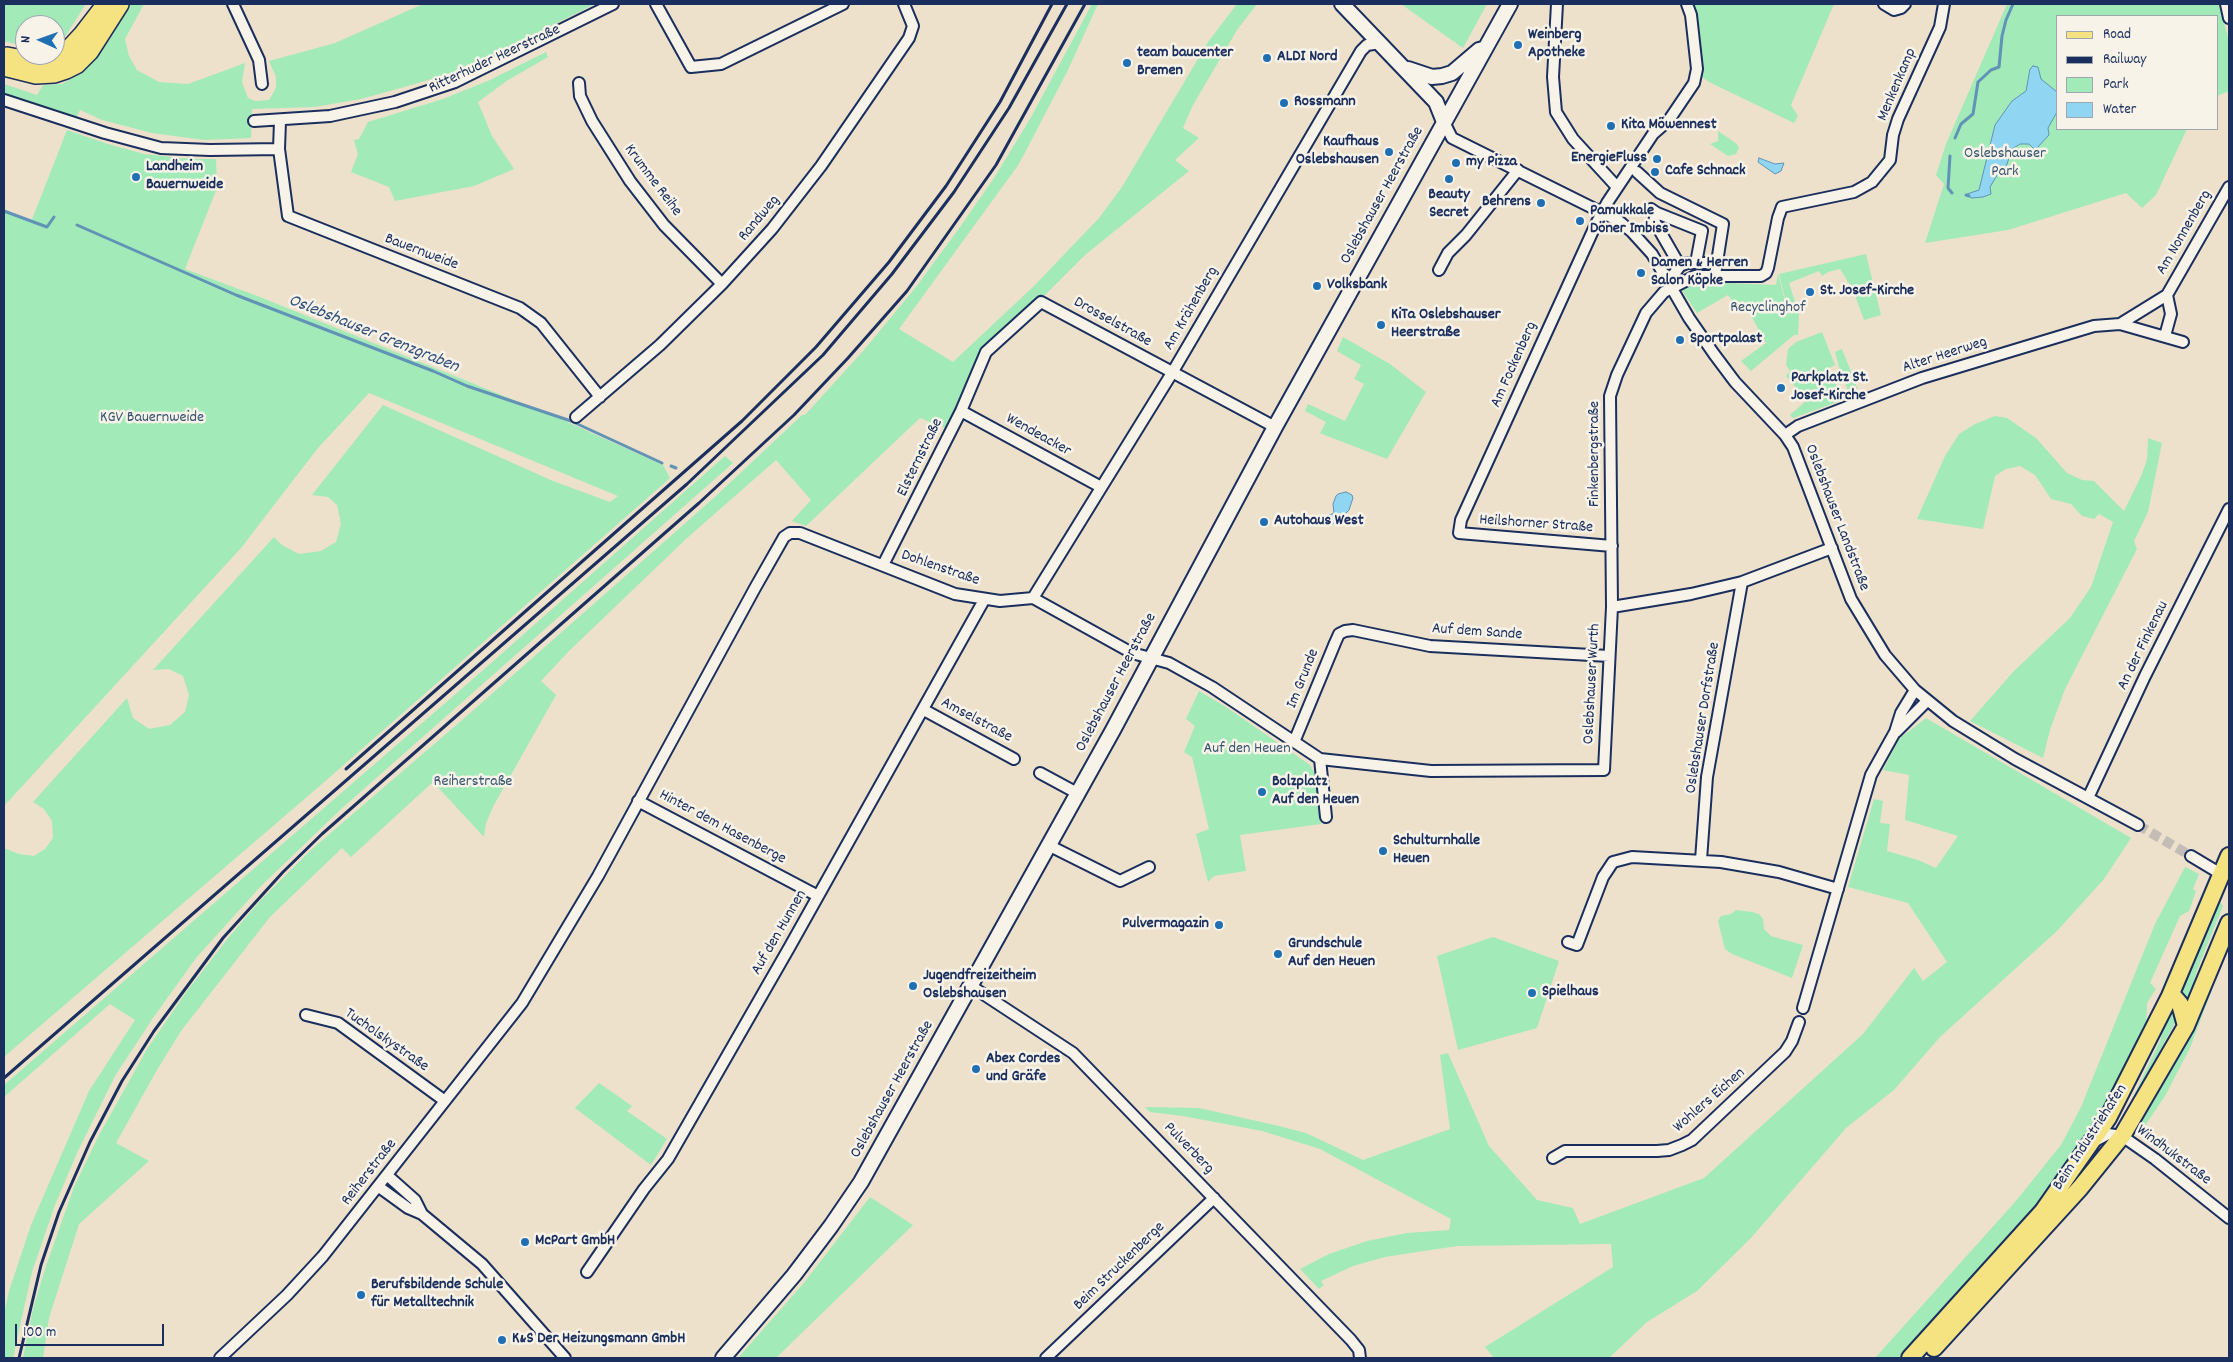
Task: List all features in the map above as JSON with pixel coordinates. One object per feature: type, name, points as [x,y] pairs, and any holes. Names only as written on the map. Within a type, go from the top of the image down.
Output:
[{"type":"highway","points":[[83,35],[95,4]]},
{"type":"highway","points":[[6,60],[42,61],[56,58],[69,50],[83,35],[106,4]]},
{"type":"highway","points":[[6,60],[24,73],[54,74],[76,64],[89,51],[119,4]]},
{"type":"main road","points":[[1342,4],[1436,102],[1444,122]]},
{"type":"main road","name":"Oslebshauser Heerstraße","points":[[723,1358],[794,1275],[862,1182],[1113,730],[1275,427],[1510,4]]},
{"type":"main road","points":[[1405,68],[1432,77],[1452,74],[1479,50],[1486,48]]},
{"type":"main road","name":"Beim Industriehafen","points":[[1910,1358],[2043,1211],[2116,1105],[2227,878],[2229,856]]},
{"type":"main road","name":"Beim Industriehafen","points":[[1925,1358],[2080,1188],[2122,1136],[2186,1026],[2229,923]]},
{"type":"main road","points":[[2170,996],[2174,997],[2180,1004],[2186,1026]]},
{"type":"street","points":[[233,4],[259,60],[262,84]]},
{"type":"street","name":"Ritterhuder Heerstraße","points":[[254,121],[330,116],[363,111],[395,102],[455,82],[613,4]]},
{"type":"street","points":[[656,4],[691,67],[721,64],[843,4]]},
{"type":"street","name":"Randweg","points":[[576,417],[660,345],[722,284],[772,229],[822,166],[909,38],[913,26],[904,4]]},
{"type":"street","points":[[1558,4],[1553,77],[1556,112],[1572,139],[1617,187]]},
{"type":"street","name":"Am Fockenberg","points":[[1458,533],[1465,511],[1602,211],[1653,134],[1669,120],[1694,83],[1698,69],[1691,16],[1687,4]]},
{"type":"street","points":[[1884,4],[1894,10],[1901,8],[1905,4]]},
{"type":"street","name":"Menkenkamp","points":[[1671,288],[1695,276],[1761,276],[1766,273],[1768,268],[1782,207],[1860,190],[1872,182],[1888,164],[1898,119],[1940,26],[1944,4]]},
{"type":"street","points":[[2226,4],[2229,18]]},
{"type":"street","name":"Am Krähenberg","points":[[1033,598],[1172,373],[1361,51],[1367,45],[1380,43]]},
{"type":"street","name":"Krumme Reihe","points":[[579,83],[580,96],[594,124],[630,181],[664,224],[722,284]]},
{"type":"street","points":[[4,100],[105,133],[161,148],[210,150],[279,149]]},
{"type":"street","name":"Bauernweide","points":[[280,120],[279,149],[288,216],[520,308],[541,323],[600,397]]},
{"type":"street","name":"Oslebshauser Landstraße","points":[[1444,122],[1452,138],[1602,211],[1632,232],[1652,254],[1706,343],[1735,382],[1785,435],[1800,463],[1851,599],[1885,655],[1915,690],[1954,722],[2015,759],[2138,824]]},
{"type":"street","points":[[1439,270],[1448,253],[1466,234],[1518,170]]},
{"type":"street","points":[[1636,172],[1660,193],[1723,224],[1715,275]]},
{"type":"street","name":"Am Nonnenberg","points":[[2167,295],[2229,186]]},
{"type":"street","points":[[1680,266],[1654,221],[1654,211],[1702,231],[1696,263]]},
{"type":"street","points":[[1652,254],[1668,244]]},
{"type":"street","points":[[1671,288],[1674,274],[1680,266],[1687,263],[1717,263]]},
{"type":"street","name":"Finkenbergstraße","points":[[1612,607],[1610,396],[1617,375],[1646,313],[1660,296],[1671,288]]},
{"type":"street","points":[[2165,336],[2171,314],[2167,295]]},
{"type":"street","name":"Alter Heerweg","points":[[2120,324],[2167,295]]},
{"type":"street","name":"Drosselstraße","points":[[1041,302],[1275,427]]},
{"type":"street","name":"Elsternstraße","points":[[883,565],[961,411],[986,352],[1041,302]]},
{"type":"street","name":"Alter Heerweg","points":[[1785,435],[1798,426],[1922,378],[2094,326],[2120,324],[2182,342]]},
{"type":"street","name":"Wendeacker","points":[[961,411],[1101,487]]},
{"type":"street","name":"An der Finkenau","points":[[2088,798],[2145,676],[2229,509]]},
{"type":"street","name":"Reiherstraße","points":[[220,1358],[287,1295],[323,1256],[388,1176],[522,1003],[537,981],[598,876],[784,537],[790,533],[800,533]]},
{"type":"street","name":"Dohlenstraße","points":[[800,533],[955,594],[1000,601],[1033,598]]},
{"type":"street","name":"Heilshorner Straße","points":[[1458,533],[1612,546]]},
{"type":"street","name":"Oslebshauser Wurth","points":[[1320,759],[1431,771],[1604,770],[1612,607],[1691,594],[1742,582],[1832,548]]},
{"type":"street","name":"Oslebshauser Dorfstraße","points":[[1702,860],[1707,777],[1742,582]]},
{"type":"street","points":[[1033,598],[1123,648],[1169,663],[1228,696],[1320,759],[1326,817]]},
{"type":"street","name":"Auf den Hunnen","points":[[587,1272],[644,1189],[668,1159],[924,710],[984,600]]},
{"type":"street","name":"Auf dem Sande","points":[[1345,631],[1352,630],[1430,646],[1609,656]]},
{"type":"street","name":"Im Grunde","points":[[1294,742],[1339,634],[1345,631]]},
{"type":"street","points":[[1803,1008],[1871,776],[1895,732],[1901,713],[1915,690]]},
{"type":"street","points":[[1895,732],[1927,700]]},
{"type":"street","name":"Amselstraße","points":[[924,710],[1014,759]]},
{"type":"street","points":[[1040,773],[1077,793]]},
{"type":"street","name":"Hinter dem Hasenberge","points":[[638,802],[818,896]]},
{"type":"street","points":[[1048,845],[1120,881],[1149,867]]},
{"type":"street","points":[[2191,856],[2227,878]]},
{"type":"street","points":[[1568,942],[1577,945],[1603,877],[1613,862],[1632,857],[1702,860],[1779,872],[1838,889]]},
{"type":"street","name":"Pulverberg","points":[[971,986],[1073,1053],[1351,1340],[1359,1350],[1360,1358]]},
{"type":"street","name":"Tucholskystraße","points":[[306,1015],[338,1023],[445,1102]]},
{"type":"street","name":"Wohlers Eichen","points":[[1553,1158],[1566,1151],[1669,1150],[1692,1140],[1764,1074],[1785,1052],[1798,1022]]},
{"type":"street","name":"Windhukstraße","points":[[2116,1105],[2116,1123],[2122,1136]]},
{"type":"street","name":"Windhukstraße","points":[[2092,1142],[2108,1134],[2122,1136],[2155,1159],[2229,1218]]},
{"type":"street","points":[[388,1176],[415,1200],[422,1214]]},
{"type":"street","points":[[379,1187],[408,1208],[422,1214],[482,1264],[565,1358]]},
{"type":"street","name":"Beim Struckenberge","points":[[1046,1358],[1214,1198]]},
{"type":"green space","points":[[4,4],[86,4],[65,36],[65,15],[15,15],[15,44],[4,41]]},
{"type":"green space","points":[[130,4],[144,4],[125,39],[129,56],[137,70],[159,82],[188,84],[245,63],[242,82],[248,98],[255,101],[269,100],[276,88],[276,77],[269,61],[335,43],[423,4],[595,4],[499,52],[454,72],[415,84],[361,99],[315,107],[252,109],[251,138],[204,140],[152,133],[102,120],[80,110],[76,119],[4,96],[4,84],[37,95],[43,85],[62,84],[85,70],[110,39]]},
{"type":"green space","points":[[1092,4],[1098,4],[1067,72],[1019,164],[899,329],[953,362],[1035,285],[1099,218],[1122,187],[1208,42],[1237,4],[1257,4],[1237,30],[1193,105],[1183,128],[1199,138],[1175,160],[1189,171],[1085,255],[1044,296],[987,347],[948,429],[920,418],[806,526],[792,521],[811,500],[776,460],[686,539],[569,651],[541,681],[556,695],[494,805],[486,823],[484,837],[433,782],[351,857],[342,848],[270,917],[181,1031],[116,1143],[149,1161],[79,1224],[49,1318],[43,1358],[23,1358],[33,1309],[46,1266],[74,1187],[98,1137],[147,1049],[187,991],[229,937],[260,901],[311,850],[461,721],[716,496],[802,415],[805,415],[864,350],[916,287],[960,227],[994,178],[1030,119]]},
{"type":"green space","points":[[1401,4],[1487,4],[1463,48]]},
{"type":"green space","points":[[1695,4],[1834,4],[1791,105],[1798,116],[1794,123],[1702,77]]},
{"type":"green space","name":"Oslebshauser Park","points":[[2007,4],[2219,4],[2229,41],[2229,91],[2218,96],[2218,15],[2056,15],[2056,130],[2187,130],[2156,195],[2142,208],[2126,193],[2008,230],[1925,243],[1944,184],[1936,175],[1946,144]]},
{"type":"green space","points":[[546,52],[548,57],[508,80],[478,102],[492,136],[514,169],[474,186],[395,201],[389,187],[351,172],[358,154],[354,140],[359,139],[368,122],[443,99],[490,80]]},
{"type":"green space","name":"KGV Bauernweide","points":[[67,130],[144,154],[191,159],[216,159],[217,188],[185,269],[260,297],[563,420],[663,465],[670,478],[322,784],[4,1057],[4,848],[19,854],[34,856],[45,849],[53,838],[52,821],[44,809],[33,802],[127,698],[133,718],[149,729],[170,725],[185,712],[189,695],[183,676],[169,669],[153,670],[274,537],[282,545],[299,554],[321,551],[336,542],[341,524],[337,505],[328,497],[312,495],[383,405],[553,481],[610,502],[618,496],[369,393],[318,448],[241,548],[4,806],[4,212],[31,222]]},
{"type":"green space","points":[[1718,131],[1737,144],[1739,148],[1736,154],[1728,156],[1710,144],[1718,141]]},
{"type":"green space","name":"Recyclinghof","points":[[1866,254],[1881,315],[1864,320],[1853,290],[1840,269],[1828,272],[1822,276],[1819,271],[1789,283],[1799,314],[1798,335],[1794,335],[1751,371],[1741,361],[1766,343],[1749,312],[1741,313],[1728,295],[1697,313],[1681,289],[1684,285],[1699,279],[1700,282],[1776,285],[1778,274],[1791,322],[1779,274]]},
{"type":"green space","points":[[1822,332],[1835,365],[1829,368],[1843,400],[1793,418],[1790,415],[1807,400],[1786,376],[1790,371],[1786,365],[1788,349],[1796,342]]},
{"type":"green space","points":[[1343,337],[1390,364],[1426,392],[1387,459],[1320,433],[1326,422],[1305,411],[1308,404],[1345,421],[1364,384],[1354,379],[1361,365],[1337,351]]},
{"type":"green space","points":[[1842,349],[1860,395],[1846,400],[1843,393],[1848,391],[1844,379],[1839,380],[1836,373],[1840,370],[1835,352]]},
{"type":"green space","points":[[1995,416],[2007,418],[2036,438],[2067,473],[2082,480],[2094,481],[2124,511],[2147,459],[2148,438],[2162,443],[2148,512],[2134,541],[2137,549],[2065,689],[2050,730],[2043,758],[1970,721],[2014,671],[2070,618],[2091,587],[2113,522],[2099,514],[2094,519],[2082,516],[2071,504],[2051,499],[2035,475],[2020,466],[2006,469],[1995,476],[1983,529],[1917,519],[1945,456],[1959,434],[1975,424]]},
{"type":"green space","points":[[725,456],[733,463],[340,810],[260,887],[196,958],[115,1076],[77,1153],[55,1205],[32,1272],[13,1358],[4,1358],[4,1314],[9,1291],[31,1225],[89,1091],[135,1020],[110,1004],[4,1097],[4,1085],[481,672]]},
{"type":"green space","name":"Auf den Heuen","points":[[1199,691],[1226,707],[1310,765],[1314,772],[1321,824],[1240,835],[1246,871],[1214,876],[1208,882],[1196,834],[1209,829],[1192,757],[1184,752],[1195,726],[1186,719]]},
{"type":"green space","points":[[1926,718],[2131,838],[2104,879],[2057,931],[1940,1037],[1894,1090],[1846,1128],[1751,1238],[1697,1291],[1647,1322],[1609,1358],[1494,1358],[1485,1347],[1613,1267],[1611,1244],[1458,1246],[1385,1257],[1353,1266],[1321,1281],[1324,1285],[1319,1289],[1300,1269],[1329,1254],[1367,1241],[1407,1233],[1449,1230],[1451,1219],[1320,1149],[1262,1131],[1183,1116],[1150,1112],[1145,1107],[1199,1108],[1279,1126],[1306,1133],[1363,1160],[1450,1129],[1440,1055],[1448,1053],[1489,1146],[1537,1200],[1573,1208],[1580,1224],[1704,1178],[1863,1034],[1914,968],[1923,981],[1947,962],[1908,903],[1848,887],[1874,799],[1883,801],[1880,823],[1890,824],[1887,851],[1918,860],[1936,868],[1958,836],[1905,820],[1909,775],[1883,770],[1899,739]]},
{"type":"green space","points":[[2185,867],[2199,874],[2193,889],[2196,891],[2189,911],[2180,916],[2150,983],[2156,989],[2147,1003],[2146,1029],[2120,1086],[2060,1177],[2031,1213],[1900,1358],[1875,1358],[2015,1202],[2061,1145],[2081,1107],[2155,924]]},
{"type":"green space","points":[[2220,902],[2223,906],[2197,970],[2188,1003],[2178,990],[2214,908]]},
{"type":"green space","points":[[1736,910],[1759,914],[1763,919],[1764,929],[1771,936],[1803,945],[1792,978],[1732,954],[1725,949],[1718,921],[1721,916],[1731,914]]},
{"type":"green space","points":[[1493,937],[1559,961],[1537,1028],[1458,1050],[1437,956]]},
{"type":"green space","points":[[2216,979],[2190,1048],[2165,1096],[2138,1136],[2138,1123],[2167,1072],[2186,1046]]},
{"type":"green space","points":[[2173,1005],[2176,1021],[2151,1067],[2143,1089],[2123,1118],[2160,1041],[2166,1017]]},
{"type":"green space","points":[[599,1083],[632,1106],[627,1111],[667,1139],[651,1165],[575,1108]]},
{"type":"green space","points":[[870,1197],[913,1225],[776,1358],[738,1358],[803,1284]]},
{"type":"water","points":[[2033,66],[2038,67],[2041,79],[2056,91],[2056,114],[2048,128],[2049,135],[2035,150],[2029,144],[2020,144],[2012,149],[2006,167],[1999,172],[1990,187],[1991,194],[1971,198],[1967,194],[1979,190],[1995,125],[2012,101],[2026,91],[2030,69]]},
{"type":"water","points":[[1759,158],[1775,164],[1784,163],[1781,171],[1775,174],[1758,162]]},
{"type":"water","points":[[1346,492],[1352,495],[1353,498],[1349,510],[1336,523],[1327,525],[1325,519],[1334,513],[1333,504],[1336,496]]},
{"type":"waterway","points":[[1955,138],[1961,124],[1973,114],[1978,82],[1991,70],[1999,67],[2002,36],[2013,4]]},
{"type":"waterway","points":[[1950,156],[1948,188],[1952,193]]},
{"type":"waterway","name":"Oslebshauser Grenzgraben","points":[[4,211],[47,227],[54,217]]},
{"type":"waterway","name":"Oslebshauser Grenzgraben","points":[[77,225],[236,295],[467,386],[571,421],[662,463]]},
{"type":"waterway","name":"Oslebshauser Grenzgraben","points":[[671,466],[676,468]]},
{"type":"tunnel","points":[[2138,825],[2191,856]]},
{"type":"railway","points":[[346,769],[742,421],[816,347],[889,262],[946,186],[1000,102],[1052,4]]},
{"type":"railway","points":[[4,1078],[687,484],[823,355],[892,274],[954,192],[1009,108],[1067,4]]},
{"type":"railway","points":[[19,1358],[41,1265],[59,1212],[90,1142],[122,1081],[154,1031],[223,938],[283,872],[322,834],[699,503],[794,415],[848,358],[907,291],[996,165],[1085,4]]},
{"type":"place","name":"Weinberg Apotheke","points":[[1518,45]]},
{"type":"place","name":"ALDI Nord","points":[[1267,58]]},
{"type":"place","name":"team baucenter Bremen","points":[[1127,63]]},
{"type":"place","name":"Rossmann","points":[[1284,103]]},
{"type":"place","name":"Kita Möwennest","points":[[1611,126]]},
{"type":"place","name":"Kaufhaus Oslebshausen","points":[[1389,152]]},
{"type":"place","name":"EnergieFluss","points":[[1657,159]]},
{"type":"place","name":"my Pizza","points":[[1456,163]]},
{"type":"place","name":"Cafe Schnack","points":[[1655,172]]},
{"type":"place","name":"Landheim Bauernweide","points":[[136,177]]},
{"type":"place","name":"Beauty Secret","points":[[1449,179]]},
{"type":"place","name":"Behrens","points":[[1541,203]]},
{"type":"place","name":"Pamukkale Döner Imbiss","points":[[1580,221]]},
{"type":"place","name":"Damen & Herren Salon Köpke","points":[[1641,273]]},
{"type":"place","name":"Volksbank","points":[[1317,286]]},
{"type":"place","name":"St. Josef-Kirche","points":[[1810,292]]},
{"type":"place","name":"KiTa Oslebshauser Heerstraße","points":[[1381,325]]},
{"type":"place","name":"Sportpalast","points":[[1680,340]]},
{"type":"place","name":"Parkplatz St. Josef-Kirche","points":[[1781,388]]},
{"type":"place","name":"Autohaus West","points":[[1264,522]]},
{"type":"place","name":"Bolzplatz Auf den Heuen","points":[[1262,792]]},
{"type":"place","name":"Schulturnhalle Heuen","points":[[1383,851]]},
{"type":"place","name":"Pulvermagazin","points":[[1219,925]]},
{"type":"place","name":"Grundschule Auf den Heuen","points":[[1278,954]]},
{"type":"place","name":"Jugendfreizeitheim Oslebshausen","points":[[913,986]]},
{"type":"place","name":"Spielhaus","points":[[1532,993]]},
{"type":"place","name":"Abex Cordes und Gräfe","points":[[976,1069]]},
{"type":"place","name":"McPart GmbH","points":[[525,1242]]},
{"type":"place","name":"Berufsbildende Schule für Metalltechnik","points":[[361,1295]]},
{"type":"place","name":"K&S Der Heizungsmann GmbH","points":[[502,1340]]}]
